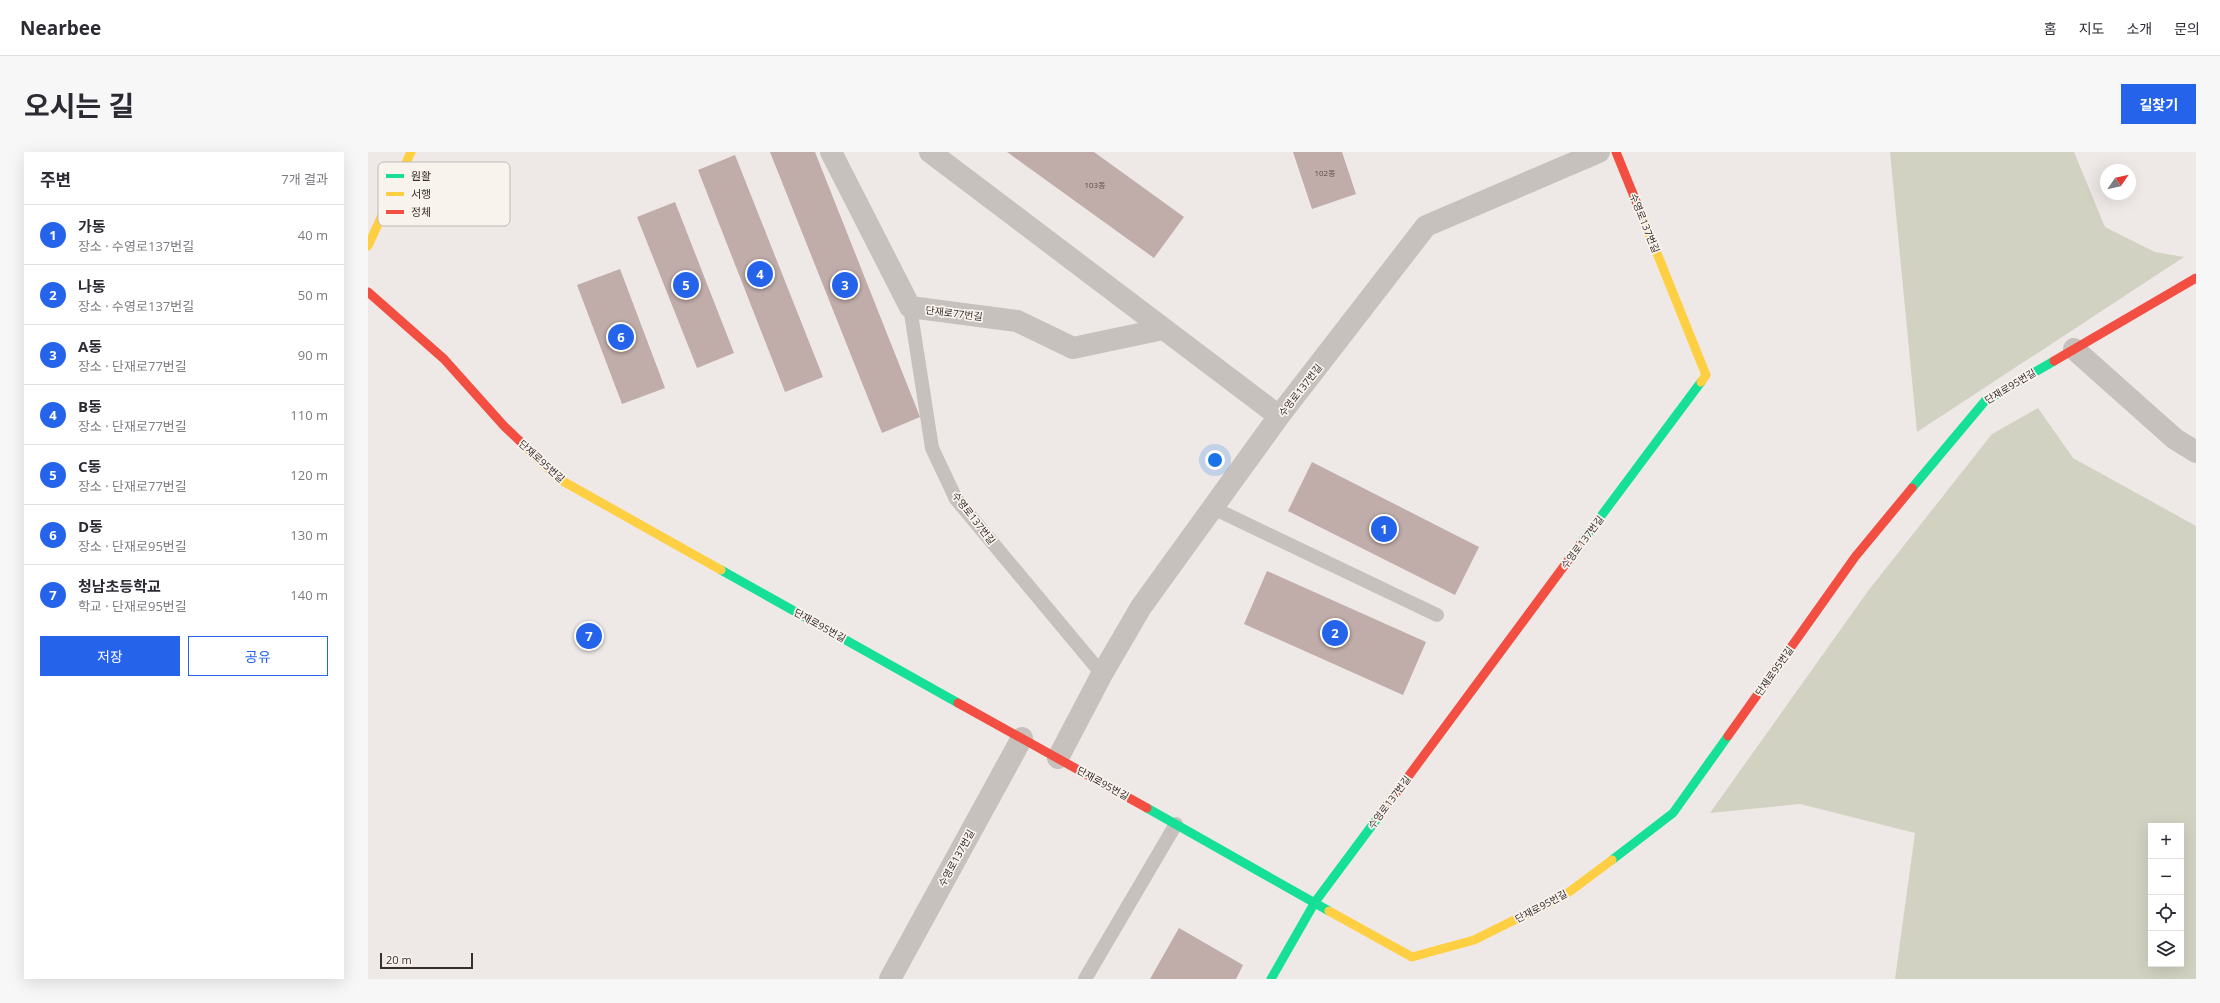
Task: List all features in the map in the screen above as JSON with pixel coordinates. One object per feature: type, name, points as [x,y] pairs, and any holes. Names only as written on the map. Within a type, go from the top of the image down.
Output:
[{"type":"street","points":[[406,162],[411,152]]},
{"type":"street","points":[[831,152],[910,307]]},
{"type":"street","points":[[930,152],[1279,416]]},
{"type":"street","name":"수영로137번길","points":[[1058,758],[1102,674],[1141,607],[1279,416],[1426,226],[1599,152]]},
{"type":"street","name":"수영로137번길","points":[[1315,902],[1706,375],[1616,152]]},
{"type":"street","points":[[368,246],[378,224]]},
{"type":"street","name":"단재로95번길","points":[[368,292],[444,359],[504,426],[558,478],[1412,957],[1474,940],[1565,894],[1673,813],[1855,557],[1985,400],[2196,278]]},
{"type":"street","name":"단재로77번길","points":[[910,307],[1017,321],[1073,348],[1163,329]]},
{"type":"street","points":[[2074,349],[2175,439],[2196,452]]},
{"type":"street","name":"수영로137번길","points":[[890,979],[1022,738]]},
{"type":"street","points":[[1271,979],[1315,902]]},
{"type":"lane","name":"수영로137번길","points":[[910,307],[932,448],[956,499],[1102,674]]},
{"type":"lane","points":[[1213,508],[1437,615]]},
{"type":"lane","points":[[1085,979],[1176,824]]},
{"type":"green space","points":[[1890,152],[2074,152],[2105,227],[2155,252],[2184,257],[1917,432]]},
{"type":"green space","points":[[2038,408],[2073,458],[2196,526],[2196,979],[1895,979],[1915,833],[1800,804],[1710,813],[1868,591],[1992,434]]},
{"type":"building","points":[[770,152],[815,152],[920,417],[882,433]]},
{"type":"building","points":[[1007,152],[1094,152],[1184,217],[1154,258]]},
{"type":"building","points":[[1293,152],[1342,152],[1356,194],[1312,209]]},
{"type":"building","points":[[735,155],[823,377],[785,392],[698,170]]},
{"type":"building","points":[[675,202],[734,353],[697,368],[637,217]]},
{"type":"building","points":[[620,269],[665,388],[622,404],[577,285]]},
{"type":"building","points":[[1312,462],[1479,547],[1455,595],[1288,511]]},
{"type":"building","points":[[1267,571],[1426,642],[1403,695],[1244,624]]},
{"type":"building","points":[[1179,928],[1243,965],[1236,979],[1150,979]]},
{"type":"traffic: fast","points":[[1912,488],[1985,401],[2054,361]]},
{"type":"traffic: fast","points":[[1581,543],[1701,382]]},
{"type":"traffic: fast","points":[[721,570],[958,703]]},
{"type":"traffic: fast","points":[[1612,860],[1673,813],[1728,736]]},
{"type":"traffic: fast","points":[[1147,808],[1329,911]]},
{"type":"traffic: fast","points":[[1271,979],[1315,902],[1385,808]]},
{"type":"traffic: slow","points":[[406,162],[411,152]]},
{"type":"traffic: slow","points":[[1642,216],[1706,375],[1701,382]]},
{"type":"traffic: slow","points":[[368,246],[378,224]]},
{"type":"traffic: slow","points":[[527,448],[559,479],[721,570]]},
{"type":"traffic: slow","points":[[1329,911],[1412,957],[1474,940],[1565,895],[1612,860]]},
{"type":"traffic: jam","points":[[1616,152],[1642,216]]},
{"type":"traffic: jam","points":[[2054,361],[2196,278]]},
{"type":"traffic: jam","points":[[368,292],[444,359],[504,426],[527,448]]},
{"type":"traffic: jam","points":[[1728,736],[1855,557],[1912,488]]},
{"type":"traffic: jam","points":[[1385,808],[1581,543]]},
{"type":"traffic: jam","points":[[958,703],[1147,808]]},
{"type":"place","name":"B동","points":[[760,274]]},
{"type":"place","name":"C동","points":[[686,285]]},
{"type":"place","name":"A동","points":[[845,285]]},
{"type":"place","name":"D동","points":[[621,337]]},
{"type":"place","name":"가동","points":[[1384,529]]},
{"type":"place","name":"나동","points":[[1335,633]]},
{"type":"place","name":"청남초등학교","points":[[589,636]]}]
